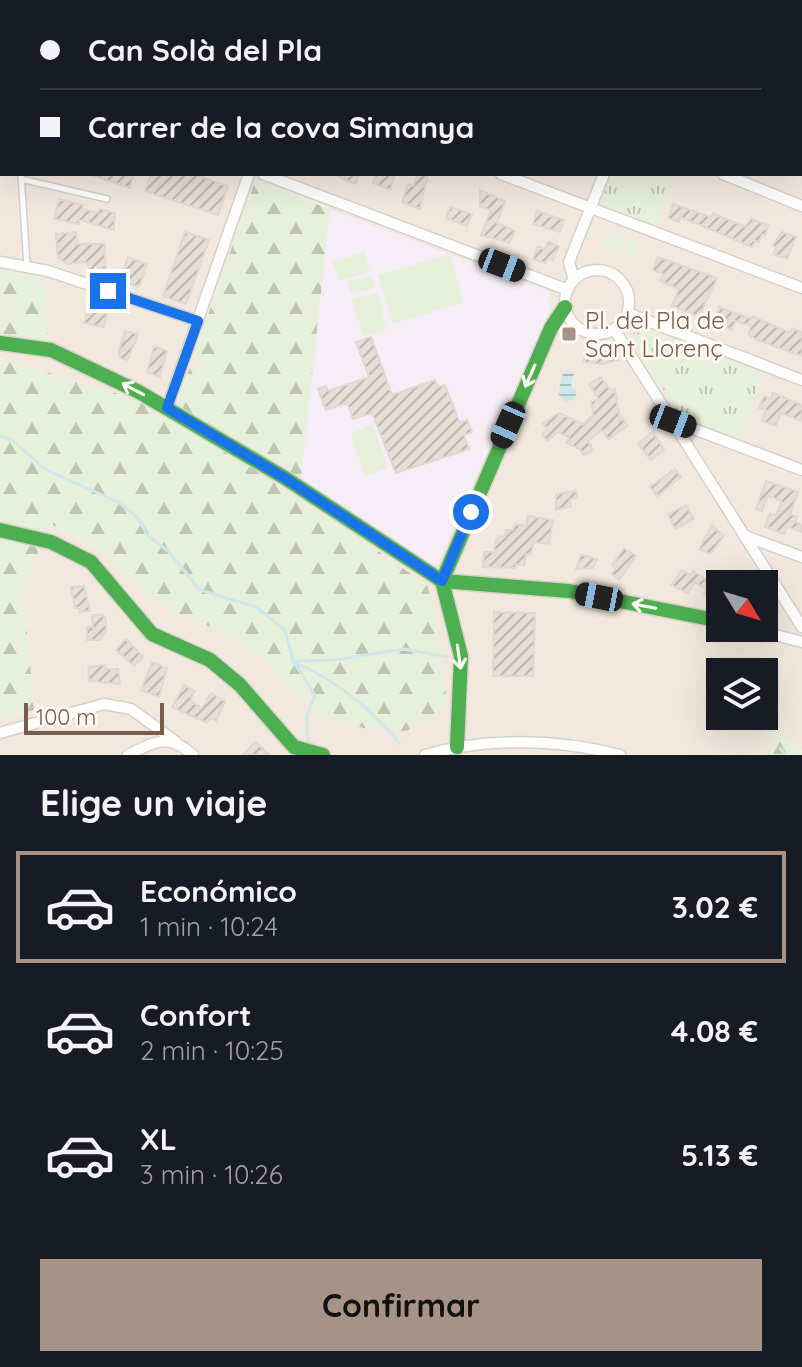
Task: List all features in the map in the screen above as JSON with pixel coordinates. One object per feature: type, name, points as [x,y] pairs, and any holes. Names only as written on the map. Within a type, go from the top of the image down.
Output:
[{"type":"street","points":[[167,408],[248,176]]},
{"type":"street","points":[[269,176],[571,285]]},
{"type":"street","points":[[506,176],[802,288]]},
{"type":"street","points":[[457,747],[461,656],[442,581],[551,328],[565,307],[571,285],[569,262],[603,176]]},
{"type":"street","points":[[728,176],[802,206]]},
{"type":"street","points":[[0,262],[27,266],[198,321]]},
{"type":"street","points":[[565,307],[572,322],[585,332],[598,334],[614,329],[627,313],[626,287],[611,273],[591,271],[571,285]]},
{"type":"street","points":[[627,313],[802,380]]},
{"type":"street","points":[[614,329],[802,627]]},
{"type":"street","points":[[0,343],[33,346],[72,358],[167,408],[285,478],[442,581],[569,591],[706,618]]},
{"type":"street","points":[[673,421],[802,470]]},
{"type":"street","points":[[0,530],[51,542],[91,562],[152,634],[210,660],[240,685],[294,747],[323,755]]},
{"type":"street","points":[[745,536],[802,557]]},
{"type":"street","points":[[778,636],[802,642]]},
{"type":"street","points":[[0,733],[104,704],[131,709],[193,755]]},
{"type":"street","points":[[128,755],[154,743],[175,741]]},
{"type":"street","points":[[425,755],[457,747],[620,755]]},
{"type":"lane","points":[[27,266],[21,176],[107,199]]},
{"type":"shaded area","points":[[0,176],[802,176],[802,751],[779,732],[767,755],[0,755],[0,719],[34,710],[23,585],[50,524],[99,548],[149,596],[183,618],[215,628],[263,658],[296,694],[427,585],[299,497],[330,208],[255,181],[195,355],[204,358],[200,370],[190,367],[171,420],[135,399],[0,358]]},
{"type":"shaded area","points":[[255,181],[550,292],[550,310],[436,568],[299,479],[190,367],[200,370],[204,359],[194,355]]},
{"type":"green space","points":[[610,176],[676,176],[656,226],[600,205]]},
{"type":"green space","points":[[255,181],[330,209],[299,496],[427,585],[437,621],[446,696],[440,714],[406,731],[372,730],[329,720],[296,694],[263,658],[215,628],[183,618],[149,596],[99,548],[51,524],[23,585],[34,710],[0,719],[0,358],[135,399],[171,420],[190,367],[200,370],[204,359],[194,355]]},
{"type":"green space","points":[[606,231],[638,243],[633,257],[601,246]]},
{"type":"green space","points":[[365,252],[370,272],[339,281],[333,262]]},
{"type":"green space","points":[[446,255],[450,257],[464,302],[393,324],[378,275]]},
{"type":"green space","points":[[0,268],[43,277],[49,343],[1,335]]},
{"type":"green space","points":[[372,276],[375,288],[350,294],[347,282]]},
{"type":"green space","points":[[377,293],[387,329],[363,336],[352,299]]},
{"type":"green space","points":[[639,327],[764,375],[739,439],[681,417],[630,338]]},
{"type":"green space","points":[[373,425],[388,468],[365,476],[351,433]]},
{"type":"green space","points":[[779,731],[801,749],[802,755],[767,755]]},
{"type":"water","points":[[567,370],[574,373],[571,385],[577,393],[573,400],[564,402],[558,393],[562,376]]},
{"type":"building","points":[[94,176],[133,176],[130,188]]},
{"type":"building","points":[[150,176],[199,176],[228,186],[218,215],[145,191]]},
{"type":"building","points":[[337,176],[358,176],[355,184]]},
{"type":"building","points":[[375,176],[394,176],[390,190],[373,183]]},
{"type":"building","points":[[417,176],[428,176],[420,209],[402,202],[408,184],[413,186]]},
{"type":"building","points":[[480,190],[505,201],[497,223],[515,231],[509,243],[481,235],[491,210],[480,206]]},
{"type":"building","points":[[59,199],[83,205],[82,209],[98,213],[100,209],[115,213],[114,230],[79,220],[79,224],[54,219]]},
{"type":"building","points":[[673,204],[711,217],[713,213],[745,227],[751,219],[768,225],[765,235],[762,234],[759,242],[755,241],[752,247],[681,217],[679,222],[668,218]]},
{"type":"building","points":[[450,207],[472,214],[467,226],[446,218]]},
{"type":"building","points":[[537,211],[564,220],[560,232],[533,224]]},
{"type":"building","points":[[76,232],[77,244],[104,244],[106,269],[90,271],[86,262],[68,264],[58,258],[56,234]]},
{"type":"building","points":[[185,232],[209,240],[186,304],[163,296]]},
{"type":"building","points":[[782,232],[796,237],[787,259],[773,254],[776,247],[773,245]]},
{"type":"building","points":[[548,242],[559,246],[553,260],[548,258],[546,263],[533,259],[538,246],[545,249]]},
{"type":"building","points":[[128,257],[147,264],[139,287],[120,280]]},
{"type":"building","points":[[658,257],[717,278],[699,317],[672,306],[679,289],[660,281],[663,274],[653,270]]},
{"type":"building","points":[[719,307],[751,319],[752,316],[790,333],[792,328],[802,332],[802,356],[757,340],[748,334],[751,326],[735,321],[732,330],[713,323]]},
{"type":"building","points":[[88,309],[107,314],[104,327],[84,323]]},
{"type":"building","points":[[125,331],[138,334],[128,360],[120,358],[119,351]]},
{"type":"building","points":[[371,337],[392,395],[435,380],[438,387],[445,385],[460,423],[467,420],[472,432],[464,435],[469,449],[396,473],[372,413],[353,419],[347,403],[326,410],[318,389],[326,386],[328,391],[369,377],[356,342]]},
{"type":"building","points":[[154,346],[167,351],[160,377],[147,372]]},
{"type":"building","points":[[614,351],[619,360],[601,364],[583,362],[585,353]]},
{"type":"building","points":[[601,377],[610,390],[615,389],[619,414],[628,426],[608,439],[602,430],[588,441],[593,450],[584,455],[580,449],[566,443],[569,437],[558,432],[547,441],[542,434],[547,430],[543,423],[559,413],[583,424],[593,415],[591,401],[599,400],[589,384]]},
{"type":"building","points":[[773,393],[802,405],[802,421],[781,413],[776,426],[762,421],[766,410],[759,408],[764,396],[771,399]]},
{"type":"building","points":[[653,431],[664,450],[651,460],[638,444]]},
{"type":"building","points":[[675,469],[681,477],[657,496],[650,487]]},
{"type":"building","points":[[766,481],[798,492],[790,514],[797,517],[795,522],[802,525],[802,532],[788,527],[784,534],[765,527],[770,513],[776,515],[782,501],[768,496],[762,511],[756,509]]},
{"type":"building","points":[[576,491],[577,498],[570,499],[571,506],[556,510],[556,494]]},
{"type":"building","points":[[686,505],[694,519],[675,529],[668,514]]},
{"type":"building","points":[[528,516],[553,520],[549,544],[533,542],[531,555],[526,554],[524,565],[516,564],[515,568],[483,567],[484,552],[494,552],[495,542],[500,536],[505,537],[506,530],[513,530],[515,524],[526,526]]},
{"type":"building","points":[[712,525],[724,536],[710,554],[699,549]]},
{"type":"building","points":[[624,548],[636,556],[619,580],[612,574],[616,568],[612,565]]},
{"type":"building","points":[[581,555],[597,559],[593,568],[576,569]]},
{"type":"building","points":[[682,570],[690,575],[693,571],[706,580],[706,589],[695,582],[688,593],[671,585]]},
{"type":"building","points":[[84,586],[90,611],[80,612],[79,608],[75,608],[71,587]]},
{"type":"building","points":[[494,612],[535,613],[533,676],[493,676]]},
{"type":"building","points":[[92,615],[103,615],[106,619],[106,631],[100,640],[87,640],[87,627],[93,627]]},
{"type":"building","points":[[126,639],[143,657],[134,666],[116,650]]},
{"type":"building","points":[[152,662],[167,668],[159,697],[141,690]]},
{"type":"building","points":[[105,665],[105,669],[118,669],[120,684],[89,681],[88,667]]},
{"type":"building","points":[[184,685],[195,691],[190,701],[202,708],[211,693],[225,701],[216,721],[210,718],[207,723],[172,707]]},
{"type":"building","points":[[255,742],[270,755],[243,755]]},
{"type":"waterway","points":[[0,436],[12,440],[46,470],[118,502],[138,518],[147,535],[168,551],[200,590],[256,607],[285,630],[293,661],[335,660],[404,649],[447,657]]},
{"type":"waterway","points":[[293,661],[315,695],[307,716],[308,742]]},
{"type":"waterway","points":[[297,663],[353,698],[378,719],[400,744]]},
{"type":"waterway","points":[[780,748],[786,755]]},
{"type":"traffic: fast","points":[[457,747],[461,656],[442,581],[551,328],[565,307]]},
{"type":"traffic: fast","points":[[0,343],[51,350],[139,392],[285,478],[442,581],[569,591],[706,618]]},
{"type":"traffic: fast","points":[[0,530],[51,542],[91,562],[152,634],[210,660],[240,685],[294,747],[323,755]]},
{"type":"place","name":"Pl. del Pla de Sant Llorenç","points":[[569,334]]},
{"type":"route","points":[[108,291],[198,321],[167,408],[285,478],[442,581],[471,512]]}]
